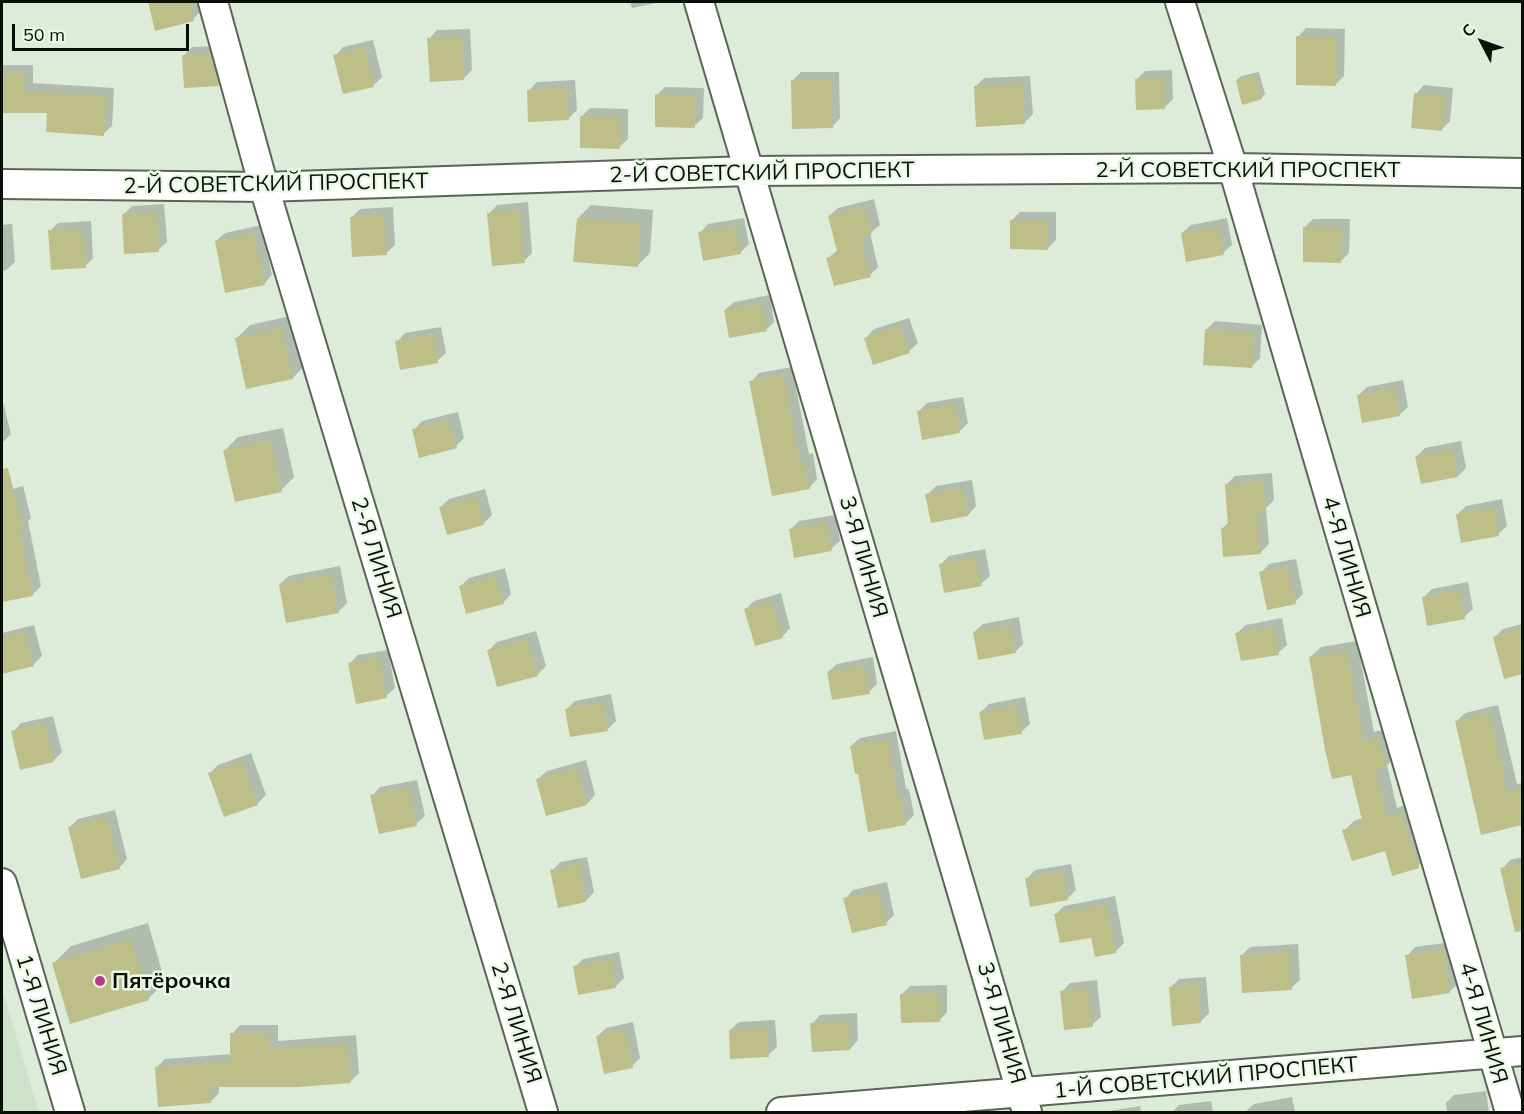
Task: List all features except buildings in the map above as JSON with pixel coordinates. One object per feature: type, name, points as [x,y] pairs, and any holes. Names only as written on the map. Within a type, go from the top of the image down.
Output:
[{"type":"street","name":"2-Я ЛИНИЯ","points":[[213,2],[264,188],[543,1113]]},
{"type":"street","name":"3-Я ЛИНИЯ","points":[[699,2],[1024,1103]]},
{"type":"street","name":"4-Я ЛИНИЯ","points":[[1180,2],[1233,168],[1510,1113]]},
{"type":"street","name":"2-Й СОВЕТСКИЙ ПРОСПЕКТ","points":[[2,184],[264,188],[749,171],[1233,168],[1522,173]]},
{"type":"street","name":"1-Я ЛИНИЯ","points":[[2,883],[70,1113]]},
{"type":"street","name":"1-Й СОВЕТСКИЙ ПРОСПЕКТ","points":[[781,1113],[1024,1103],[1522,1051]]},
{"type":"shaded area","points":[[2,989],[39,1112],[2,1112]]},
{"type":"place","name":"Пятёрочка","points":[[100,981]]}]
